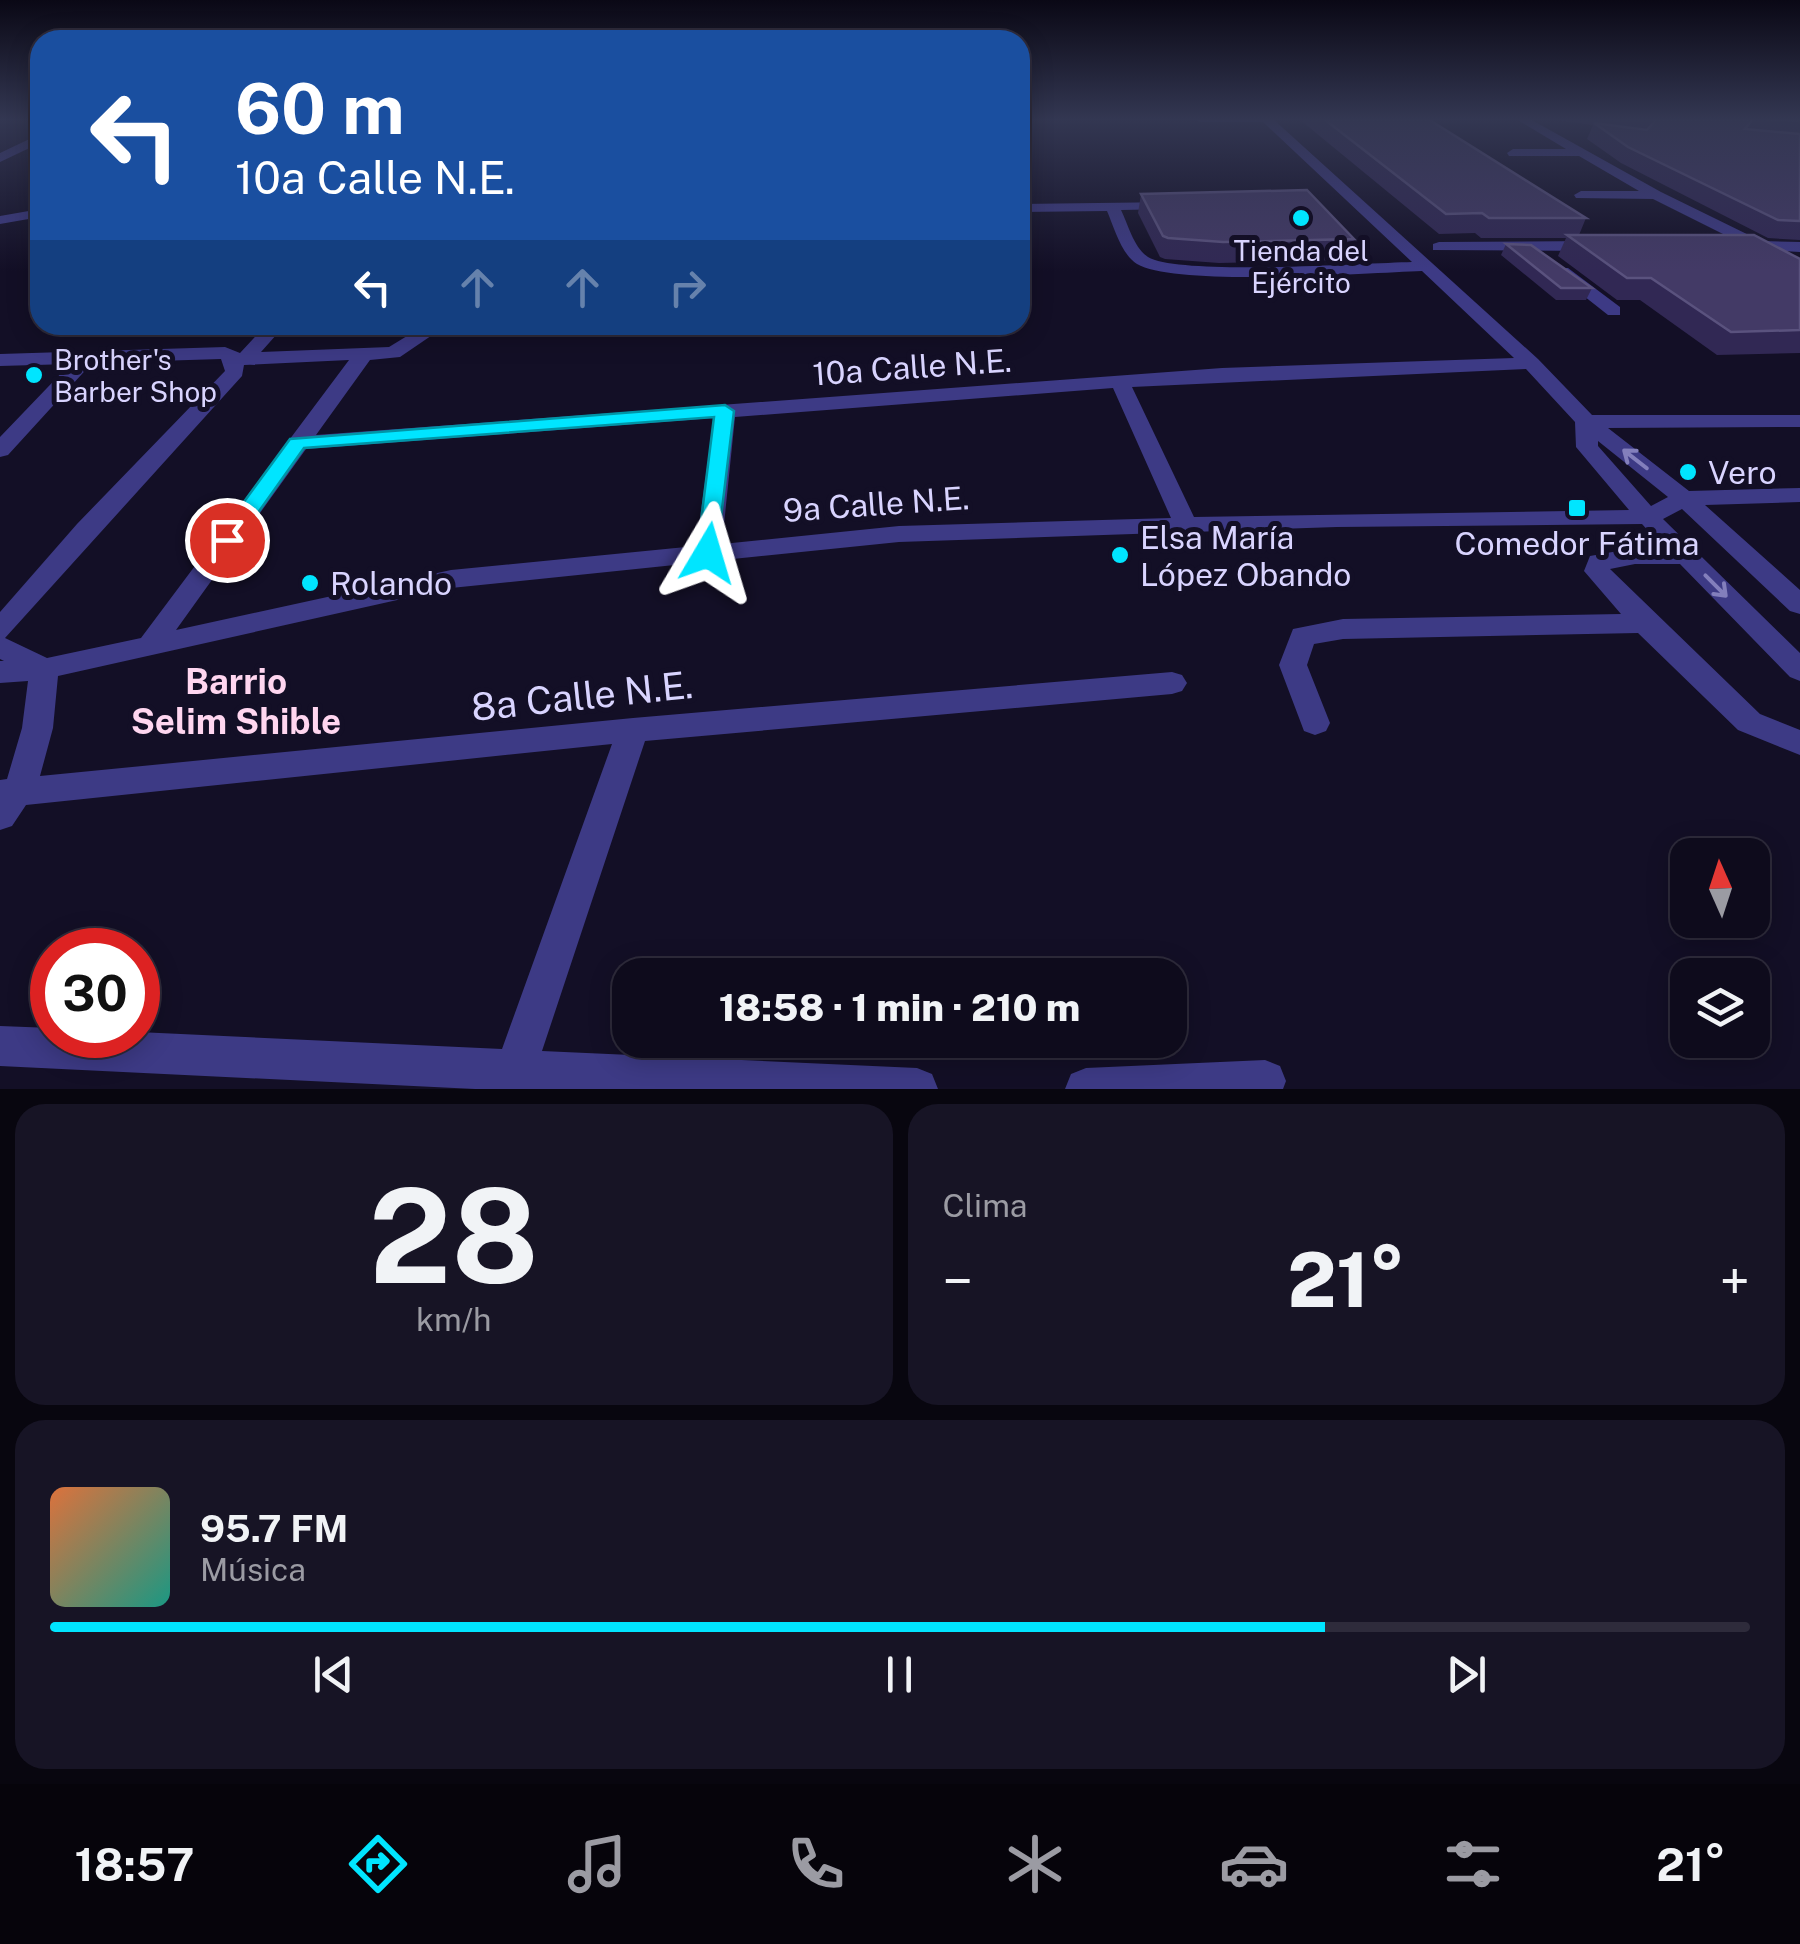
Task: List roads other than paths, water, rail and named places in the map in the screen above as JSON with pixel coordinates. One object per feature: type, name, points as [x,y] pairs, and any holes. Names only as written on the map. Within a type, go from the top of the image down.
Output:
[{"type":"street","points":[[1321,170],[1531,363],[1586,421],[1684,498],[1800,605]]},
{"type":"street","points":[[1612,170],[1752,245],[1800,266]]},
{"type":"street","points":[[1581,195],[1656,194]]},
{"type":"street","points":[[1336,201],[1354,200]]},
{"type":"street","points":[[1030,208],[1187,204]]},
{"type":"street","points":[[1112,206],[1138,256],[1153,265],[1203,270],[1425,266]]},
{"type":"street","points":[[1715,245],[1800,248]]},
{"type":"street","points":[[1530,246],[1614,310]]},
{"type":"street","points":[[1439,247],[1604,246]]},
{"type":"street","points":[[1365,254],[1378,267]]},
{"type":"street","points":[[0,630],[86,529],[265,335]]},
{"type":"street","points":[[0,360],[225,352],[239,359],[364,354],[393,352],[421,335]]},
{"type":"street","points":[[148,646],[364,354]]},
{"type":"street","points":[[0,450],[86,357]]},
{"type":"street","name":"10a Calle N.E.","points":[[298,443],[1120,382],[1531,363]]},
{"type":"street","points":[[1120,382],[1186,524]]},
{"type":"street","points":[[708,553],[725,411]]},
{"type":"street","points":[[1586,421],[1800,421]]},
{"type":"street","points":[[1586,421],[1587,447],[1648,517],[1800,670]]},
{"type":"street","points":[[1648,517],[1684,498],[1800,495]]},
{"type":"street","name":"9a Calle N.E.","points":[[0,672],[44,669],[451,578],[899,534],[1186,524],[1648,517]]},
{"type":"street","points":[[1686,556],[1635,556],[1600,562],[1597,571],[1645,623],[1749,722],[1800,743]]},
{"type":"street","points":[[1315,723],[1292,665],[1303,636],[1343,629],[1645,623]]},
{"type":"street","points":[[0,647],[44,669],[40,731],[6,801]]},
{"type":"street","name":"8a Calle N.E.","points":[[6,801],[633,730],[1172,683]]},
{"type":"street","points":[[512,1079],[633,730]]},
{"type":"street","points":[[0,1046],[512,1079],[917,1089]]},
{"type":"street","points":[[1086,1089],[1265,1081]]},
{"type":"place","name":"Tienda del Ejército","points":[[1301,218]]},
{"type":"place","name":"Brother's Barber Shop","points":[[34,375]]},
{"type":"place","name":"Vero","points":[[1688,472]]},
{"type":"place","name":"Comedor Fátima","points":[[1577,508]]},
{"type":"place","name":"Elsa María López Obando","points":[[1120,555]]},
{"type":"place","name":"Rolando","points":[[310,583]]},
{"type":"district","name":"Barrio Selim Shible","points":[[236,701]]}]
